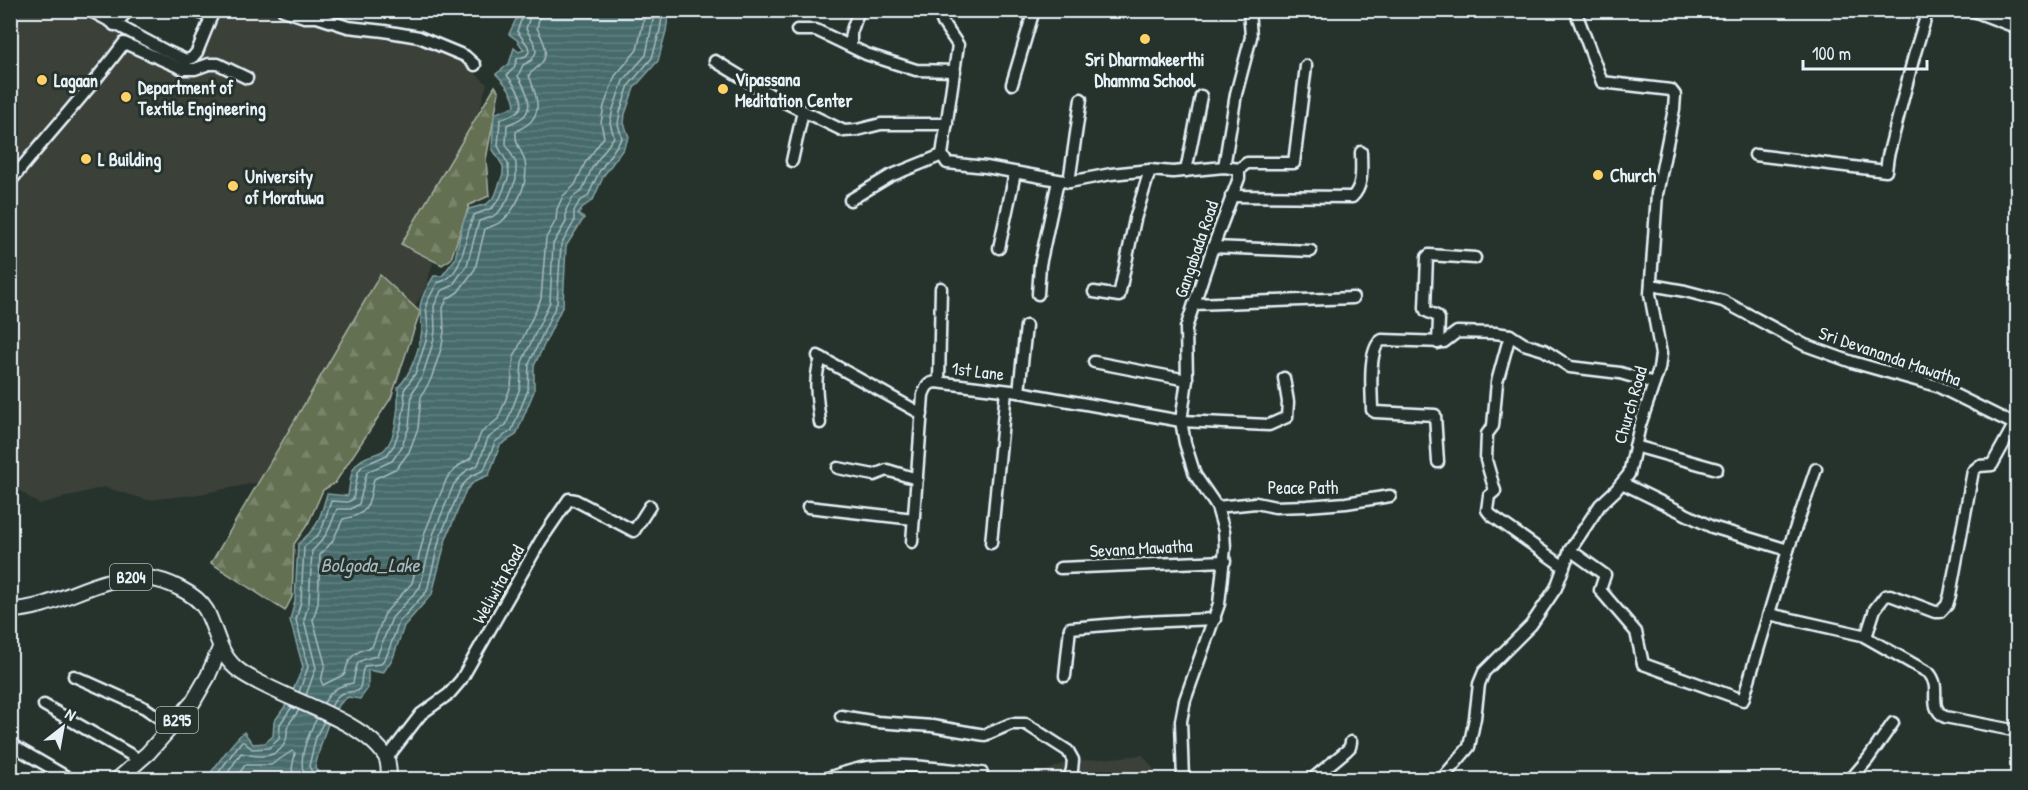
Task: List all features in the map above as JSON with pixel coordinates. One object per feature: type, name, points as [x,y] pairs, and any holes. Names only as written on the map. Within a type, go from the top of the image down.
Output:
[{"type":"main road","name":"B204","points":[[10,610],[32,608],[122,578],[146,577],[178,588],[196,599],[207,612],[220,648]]},
{"type":"main road","points":[[220,648],[231,664],[242,673],[351,726],[369,739],[387,758],[389,780]]},
{"type":"main road","name":"B295","points":[[117,780],[140,760],[193,702],[220,648]]},
{"type":"street","points":[[89,10],[114,25],[186,60],[192,58],[197,52],[213,14],[194,10]]},
{"type":"street","points":[[114,25],[129,10]]},
{"type":"street","points":[[283,10],[304,17],[319,14],[348,27],[419,37],[465,56],[476,65]]},
{"type":"street","points":[[436,10],[445,13],[446,10]]},
{"type":"street","points":[[851,46],[851,33],[858,10]]},
{"type":"street","points":[[938,10],[958,45],[942,155],[947,163],[986,167],[1064,182],[1150,170],[1186,171],[1224,167],[1239,169],[1247,164],[1294,164],[1306,66]]},
{"type":"street","points":[[1012,84],[1034,10]]},
{"type":"street","points":[[1224,167],[1236,93],[1251,37],[1249,10]]},
{"type":"street","name":"Church Road","points":[[1441,780],[1469,747],[1476,718],[1479,684],[1484,672],[1532,625],[1556,588],[1570,550],[1600,505],[1629,474],[1640,425],[1659,369],[1661,354],[1651,308],[1651,285],[1657,194],[1675,95],[1671,90],[1602,82],[1575,10]]},
{"type":"street","points":[[1755,155],[1886,171],[1914,56],[1928,10]]},
{"type":"street","points":[[1971,10],[2018,28]]},
{"type":"street","points":[[797,30],[816,30],[866,54],[916,70],[955,71]]},
{"type":"street","points":[[10,182],[99,77],[124,43],[183,69],[218,64],[247,78]]},
{"type":"street","points":[[715,61],[776,98],[844,131],[881,124],[947,124]]},
{"type":"street","points":[[1186,171],[1202,96]]},
{"type":"street","points":[[1038,294],[1040,265],[1064,182],[1081,99]]},
{"type":"street","points":[[792,161],[803,111]]},
{"type":"street","points":[[1231,196],[1352,197],[1358,192],[1361,182],[1361,152]]},
{"type":"street","points":[[850,200],[890,176],[942,155]]},
{"type":"street","name":"Gangabada Road","points":[[1183,780],[1181,721],[1185,700],[1215,619],[1225,561],[1224,531],[1216,507],[1195,475],[1181,421],[1186,380],[1186,328],[1212,247],[1239,178],[1239,169]]},
{"type":"street","points":[[1094,292],[1119,296],[1133,228],[1150,170]]},
{"type":"street","points":[[999,248],[1015,173]]},
{"type":"street","points":[[1212,247],[1311,251]]},
{"type":"street","points":[[1438,343],[1437,316],[1428,313],[1425,308],[1427,257],[1429,255],[1475,258]]},
{"type":"street","name":"Sri Devananda Mawatha","points":[[1651,285],[1723,301],[1805,345],[1852,362],[1937,386],[2015,425]]},
{"type":"street","points":[[939,382],[941,288]]},
{"type":"street","points":[[1194,304],[1353,298]]},
{"type":"street","points":[[1019,392],[1026,326]]},
{"type":"street","points":[[1438,462],[1435,415],[1372,410],[1371,380],[1374,349],[1382,340],[1438,343],[1446,342],[1457,332],[1481,331],[1510,335],[1524,344],[1544,350],[1570,366],[1620,373],[1654,383]]},
{"type":"street","points":[[1510,335],[1497,382],[1493,426],[1486,434],[1486,460],[1496,488],[1489,496],[1487,510],[1564,567]]},
{"type":"street","points":[[820,423],[817,374],[820,357],[922,414]]},
{"type":"street","points":[[1094,362],[1186,380]]},
{"type":"street","name":"1st Lane","points":[[912,543],[922,414],[925,388],[930,383],[939,382],[1019,392],[1181,421],[1269,425],[1287,417],[1288,402],[1284,378]]},
{"type":"street","points":[[991,543],[1006,391]]},
{"type":"street","points":[[1866,638],[1875,609],[1885,596],[1890,595],[1935,612],[1940,612],[1947,605],[1973,471],[1979,466],[1992,465],[2015,425]]},
{"type":"street","points":[[1635,446],[1716,469]]},
{"type":"street","points":[[838,468],[874,475],[887,470],[917,478]]},
{"type":"street","points":[[1570,550],[1605,575],[1600,590],[1636,632],[1643,664],[1743,700],[1788,550],[1816,469]]},
{"type":"street","points":[[1622,483],[1712,527],[1788,550]]},
{"type":"street","name":"Peace Path","points":[[1216,507],[1256,503],[1275,507],[1307,506],[1390,496]]},
{"type":"street","name":"Weliwita Road","points":[[387,758],[422,714],[449,694],[461,680],[541,540],[569,499],[576,500],[634,531],[650,506]]},
{"type":"street","points":[[808,507],[914,519]]},
{"type":"street","name":"Sevana Mawatha","points":[[1060,568],[1225,561]]},
{"type":"street","points":[[1769,614],[1866,638],[1929,673],[1935,680],[1935,707],[1939,714],[2018,731]]},
{"type":"street","points":[[1065,676],[1070,628],[1215,619]]},
{"type":"street","points":[[74,676],[145,708],[171,726]]},
{"type":"street","points":[[44,705],[140,760]]},
{"type":"street","points":[[841,716],[877,722],[932,726],[985,735],[1011,724],[1026,724],[1068,751],[1073,760],[1068,780]]},
{"type":"street","points":[[1850,780],[1893,723]]},
{"type":"street","points":[[1311,780],[1346,751],[1351,742]]},
{"type":"street","points":[[10,744],[72,780]]},
{"type":"street","points":[[822,780],[867,768],[885,766],[912,766],[982,773]]},
{"type":"shaded area","name":"University of Moratuwa","points":[[10,11],[84,11],[187,57],[202,48],[216,11],[274,11],[310,22],[417,42],[463,62],[487,84],[425,289],[317,471],[194,495],[147,500],[104,487],[39,504],[11,485]]},
{"type":"shaded area","points":[[1143,755],[1161,779],[1023,780],[1068,762]]},
{"type":"green space","points":[[495,86],[499,92],[486,159],[489,196],[469,205],[451,259],[442,265],[401,244]]},
{"type":"green space","points":[[380,275],[420,312],[391,398],[335,483],[323,490],[308,524],[294,544],[292,597],[285,611],[211,563]]},
{"type":"water","name":"Bolgoda_Lake","points":[[520,11],[669,11],[658,61],[634,88],[625,114],[624,123],[629,137],[604,175],[593,200],[583,207],[578,215],[584,218],[566,246],[563,305],[534,366],[534,391],[516,435],[500,445],[489,475],[475,481],[466,490],[446,539],[432,594],[404,626],[393,658],[383,673],[368,670],[368,688],[360,699],[348,697],[336,710],[326,729],[315,767],[323,779],[205,780],[244,732],[253,744],[265,743],[273,736],[274,722],[288,702],[303,667],[290,620],[295,601],[298,544],[318,522],[327,494],[348,496],[352,473],[357,464],[384,450],[388,445],[396,420],[398,387],[414,361],[419,345],[422,330],[420,305],[423,295],[434,276],[442,276],[455,259],[463,222],[469,209],[487,204],[495,196],[503,174],[503,166],[492,148],[494,114],[515,106],[511,92],[496,74],[509,64],[514,48],[519,52],[524,50],[509,34]]},
{"type":"place","name":"Sri Dharmakeerthi Dhamma School","points":[[1145,39]]},
{"type":"place","name":"Lagaan","points":[[42,80]]},
{"type":"place","name":"Vipassana Meditation Center","points":[[723,89]]},
{"type":"place","name":"Department of Textile Engineering","points":[[126,97]]},
{"type":"place","name":"L Building","points":[[86,159]]},
{"type":"place","name":"Church","points":[[1598,175]]},
{"type":"place","name":"University of Moratuwa","points":[[233,186]]}]
